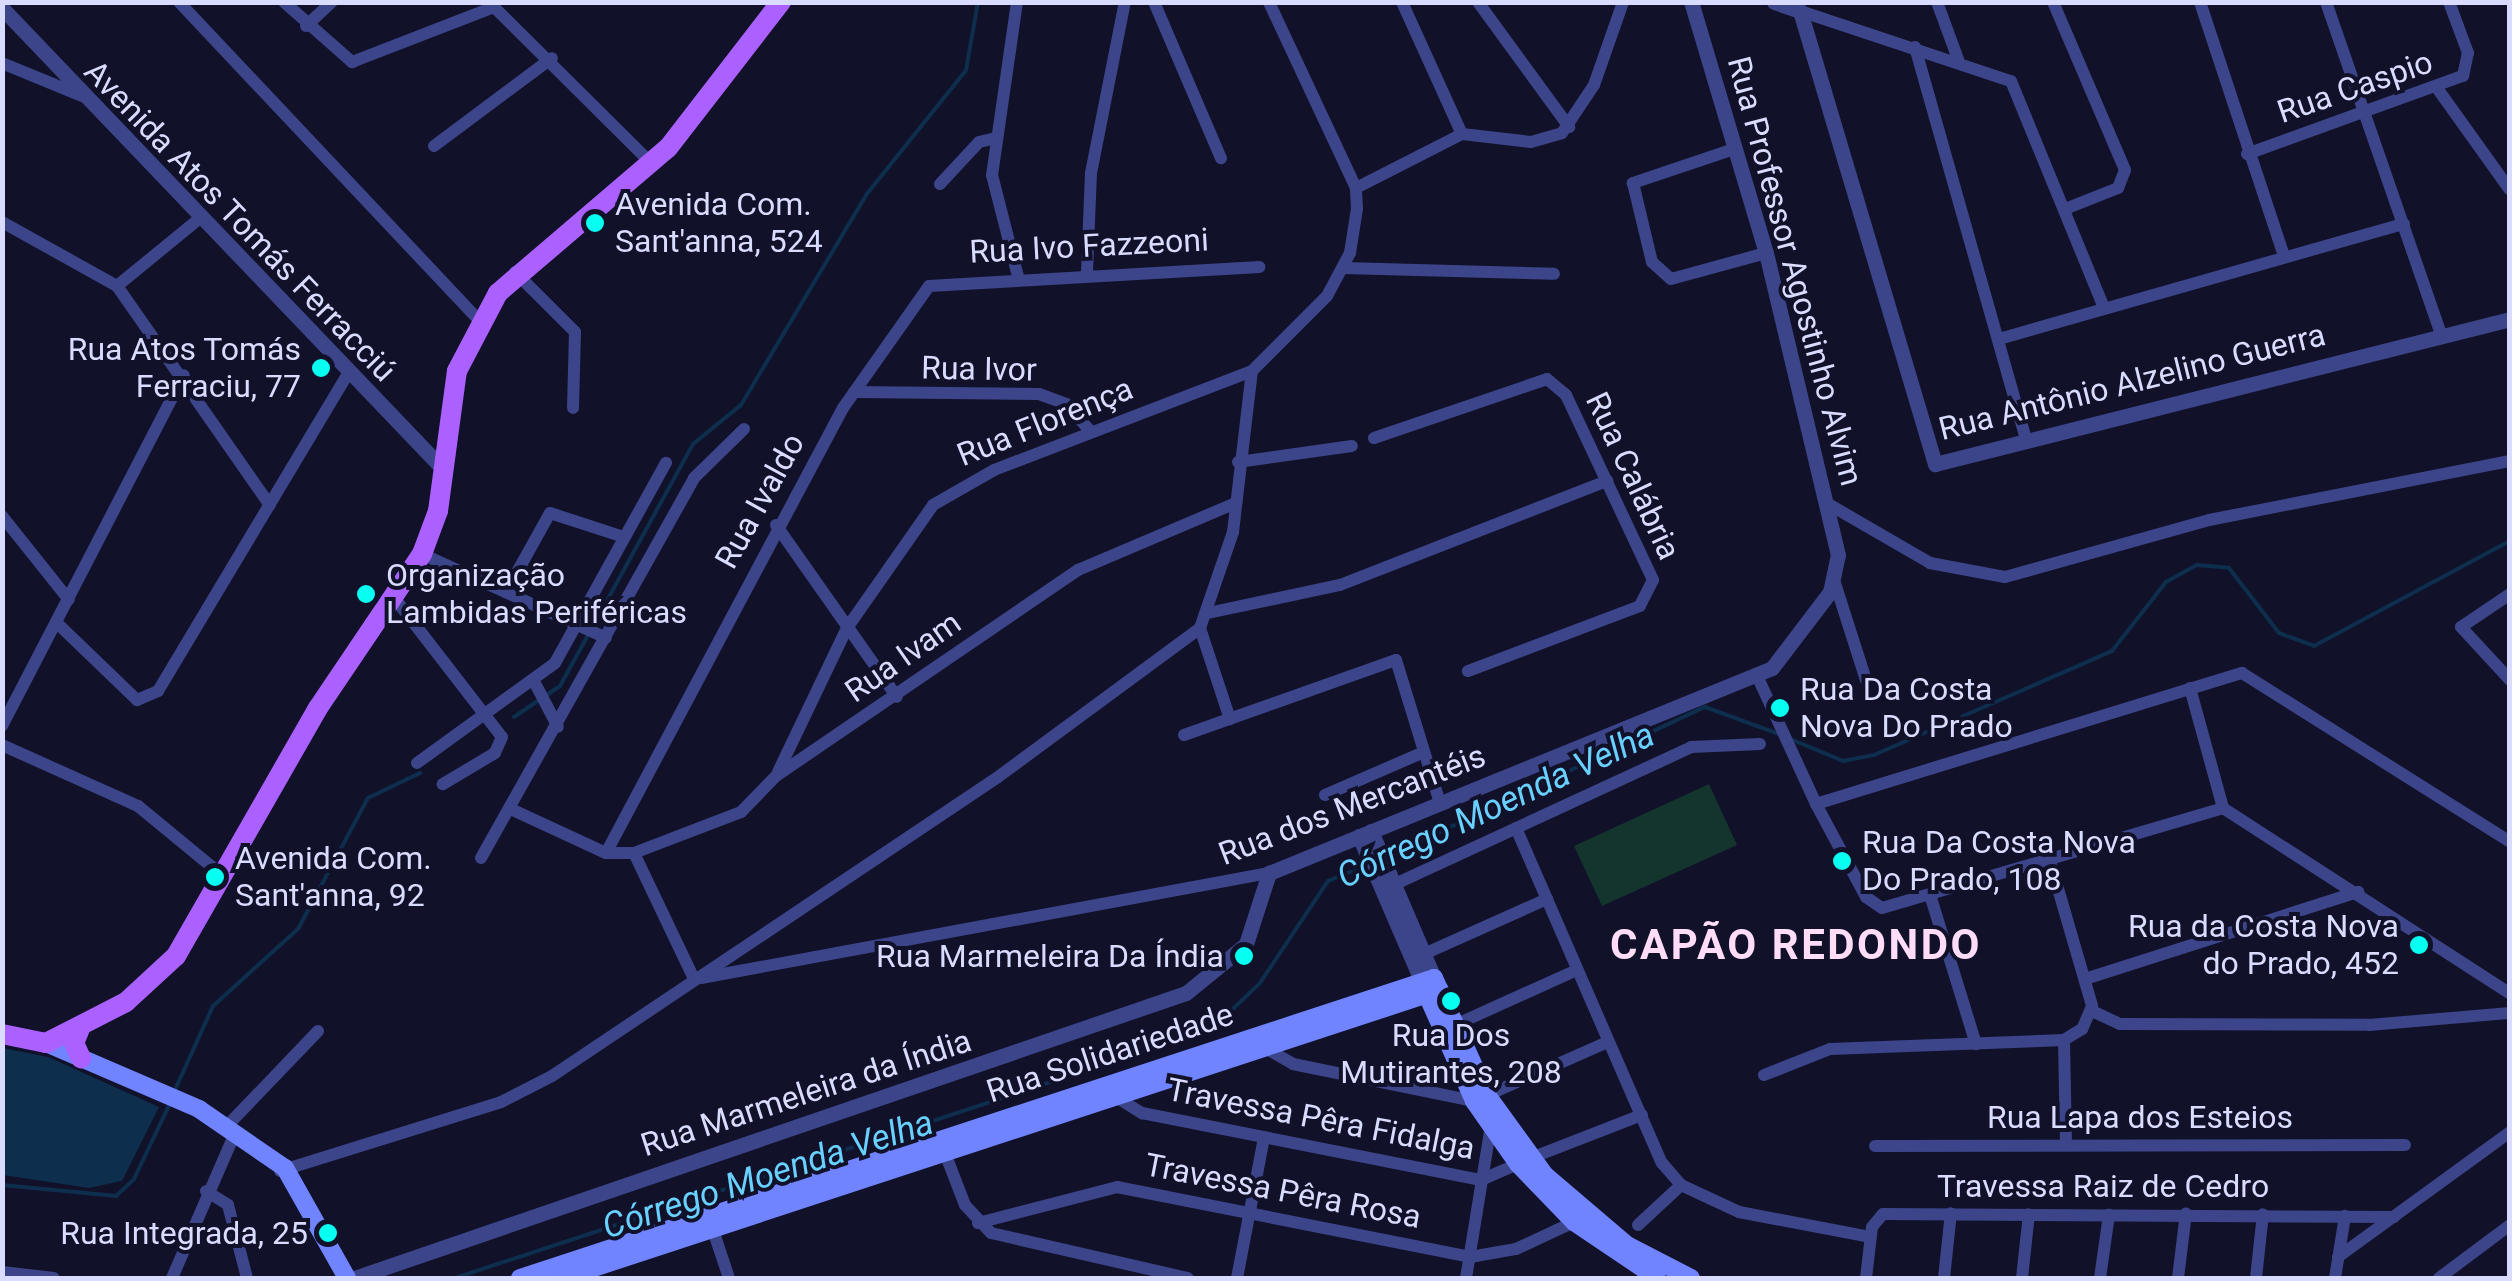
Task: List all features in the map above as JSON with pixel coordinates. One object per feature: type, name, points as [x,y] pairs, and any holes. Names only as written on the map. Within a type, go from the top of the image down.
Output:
[{"type":"main road","points":[[46,1042],[81,1026],[162,972],[224,877],[318,708],[396,600],[422,554],[442,468],[453,386],[480,321],[514,271],[652,164],[781,2]]},
{"type":"main road","points":[[1431,986],[1455,1025],[1491,1126],[1525,1161],[1626,1245],[1691,1278]]},
{"type":"main road","points":[[1431,986],[1481,1098],[1525,1161],[1574,1222],[1651,1278]]},
{"type":"main road","name":"Rua Solidariedade","points":[[563,1278],[711,1223],[1431,986]]},
{"type":"main road","points":[[81,1026],[74,1043],[82,1058]]},
{"type":"main road","points":[[2,1034],[46,1042],[199,1110],[266,1154],[282,1170],[351,1278]]},
{"type":"main road","name":"Rua Solidariedade","points":[[942,1146],[1116,1097],[1259,1043]]},
{"type":"main road","points":[[282,1170],[334,1278]]},
{"type":"main road","name":"Rua Solidariedade","points":[[520,1278],[711,1223]]},
{"type":"street","points":[[179,2],[480,321]]},
{"type":"street","points":[[284,2],[306,26],[352,62],[492,5],[552,58],[652,164]]},
{"type":"street","points":[[306,26],[332,2]]},
{"type":"street","points":[[1017,2],[997,138],[994,200],[1018,276]]},
{"type":"street","points":[[1087,272],[1092,172],[1125,2]]},
{"type":"street","points":[[1154,2],[1221,158]]},
{"type":"street","points":[[282,1170],[525,1091],[998,777],[1200,628],[1208,613],[1236,503],[1252,371],[1305,323],[1344,268],[1356,188],[1268,2]]},
{"type":"street","points":[[1402,2],[1462,134]]},
{"type":"street","points":[[1478,2],[1569,127]]},
{"type":"street","points":[[1607,49],[1614,2]]},
{"type":"street","points":[[1356,188],[1462,134],[1531,142],[1569,127],[1607,49],[1623,2]]},
{"type":"street","name":"Rua Professor Agostinho Alvim","points":[[1691,2],[1766,254],[1830,505],[1930,563],[2005,576],[2209,520],[2510,460]]},
{"type":"street","points":[[1774,2],[1958,59],[2011,81],[2104,308]]},
{"type":"street","points":[[1937,2],[1958,59]]},
{"type":"street","points":[[2053,2],[2125,170],[2118,188],[2065,209]]},
{"type":"street","points":[[2200,2],[2247,154],[2284,256]]},
{"type":"street","points":[[2326,2],[2441,334]]},
{"type":"street","name":"Rua Caspio","points":[[2247,154],[2437,88],[2469,66],[2449,2]]},
{"type":"street","name":"Avenida Atos Tomás Ferracciú","points":[[2,8],[198,220],[442,468]]},
{"type":"street","name":"Rua Antônio Alzelino Guerra","points":[[1800,11],[1935,464],[2510,319]]},
{"type":"street","points":[[1915,46],[2026,438]]},
{"type":"street","points":[[434,146],[552,58]]},
{"type":"street","points":[[2,63],[82,96]]},
{"type":"street","points":[[2437,88],[2510,190]]},
{"type":"street","points":[[940,184],[979,142],[997,138]]},
{"type":"street","points":[[1734,149],[1633,183],[1652,262],[1672,279],[1766,254]]},
{"type":"street","points":[[117,286],[198,220]]},
{"type":"street","points":[[2,222],[117,286],[184,375],[270,505]]},
{"type":"street","points":[[1999,340],[2404,224]]},
{"type":"street","name":"Rua Ivo Fazzeoni","points":[[924,291],[1018,276],[1259,267]]},
{"type":"street","points":[[1344,268],[1554,274]]},
{"type":"street","points":[[514,271],[575,332],[572,408]]},
{"type":"street","name":"Rua Ivaldo","points":[[606,853],[776,526],[854,392],[924,291]]},
{"type":"street","name":"Rua Florença","points":[[776,776],[847,628],[940,498],[1090,431],[1252,371]]},
{"type":"street","points":[[2,726],[184,375]]},
{"type":"street","points":[[58,624],[137,700],[164,684],[347,375]]},
{"type":"street","name":"Rua Calábria","points":[[1374,438],[1536,378],[1566,395],[1653,580],[1650,596],[1468,672]]},
{"type":"street","name":"Rua Ivor","points":[[854,392],[1039,394],[1066,404],[1090,431]]},
{"type":"street","points":[[481,858],[515,811],[604,636],[694,478],[744,430]]},
{"type":"street","points":[[1238,462],[1352,446]]},
{"type":"street","points":[[417,763],[538,688],[582,625],[624,537],[666,463]]},
{"type":"street","points":[[1208,613],[1340,585],[1608,481]]},
{"type":"street","name":"Rua Ivam","points":[[606,853],[634,853],[741,812],[776,776],[1078,570],[1236,503]]},
{"type":"street","points":[[1830,505],[1835,583],[1866,680]]},
{"type":"street","points":[[506,592],[550,514],[624,537]]},
{"type":"street","points":[[2,516],[69,600]]},
{"type":"street","points":[[776,526],[897,696]]},
{"type":"street","points":[[422,554],[604,636]]},
{"type":"street","points":[[1835,583],[1758,680],[1816,804],[1874,903],[1932,898],[2222,808]]},
{"type":"street","points":[[2510,594],[2461,627],[2510,680]]},
{"type":"street","points":[[396,600],[484,722],[502,738],[500,748],[444,784]]},
{"type":"street","points":[[1200,628],[1230,719]]},
{"type":"street","points":[[1184,735],[1396,660],[1440,803]]},
{"type":"street","points":[[1816,804],[2235,674],[2258,679],[2510,842]]},
{"type":"street","name":"Rua dos Mercantéis","points":[[694,979],[1269,874],[1758,680]]},
{"type":"street","points":[[538,688],[558,727]]},
{"type":"street","points":[[2190,688],[2222,808],[2358,892],[2510,994]]},
{"type":"street","points":[[1389,885],[1707,742],[1760,744]]},
{"type":"street","points":[[2,744],[138,806],[224,877]]},
{"type":"street","points":[[1325,795],[1424,752]]},
{"type":"street","points":[[515,811],[606,853]]},
{"type":"street","points":[[1516,828],[1608,1042],[1642,1115],[1682,1185],[1778,1224],[1870,1237],[1866,1278]]},
{"type":"street","points":[[1367,838],[1424,954],[1431,986]]},
{"type":"street","points":[[634,853],[694,979]]},
{"type":"street","points":[[2050,860],[2092,1011]]},
{"type":"street","name":"Rua Marmeleira da Índia","points":[[351,1278],[1186,994],[1246,944],[1269,874]]},
{"type":"street","points":[[1389,885],[1431,986]]},
{"type":"street","points":[[2085,979],[2358,892]]},
{"type":"street","points":[[1932,898],[1976,1044]]},
{"type":"street","points":[[1424,954],[1547,900]]},
{"type":"street","points":[[1455,1025],[1577,970]]},
{"type":"street","points":[[2092,1011],[2120,1024],[2294,1025],[2510,1013]]},
{"type":"street","points":[[1764,1075],[1830,1049],[2064,1040],[2092,1011]]},
{"type":"street","points":[[172,1278],[230,1130],[318,1031]]},
{"type":"street","points":[[2064,1040],[2066,1144]]},
{"type":"street","points":[[1259,1043],[1294,1064],[1481,1098],[1608,1042]]},
{"type":"street","name":"Travessa Pêra Fidalga","points":[[1116,1097],[1142,1113],[1481,1180],[1642,1115]]},
{"type":"street","points":[[1466,1278],[1491,1126]]},
{"type":"street","points":[[2338,1257],[2510,1132]]},
{"type":"street","points":[[1237,1278],[1264,1138]]},
{"type":"street","name":"Rua Lapa dos Esteios","points":[[1874,1146],[2404,1144]]},
{"type":"street","points":[[942,1146],[978,1224],[1041,1251],[1188,1278]]},
{"type":"street","points":[[1638,1224],[1682,1185]]},
{"type":"street","name":"Travessa Pêra Rosa","points":[[978,1224],[1097,1187],[1250,1212],[1470,1256],[1516,1250],[1574,1222]]},
{"type":"street","points":[[206,1191],[228,1205],[247,1278]]},
{"type":"street","points":[[1944,1278],[1951,1213]]},
{"type":"street","points":[[2022,1278],[2029,1214]]},
{"type":"street","points":[[2178,1278],[2186,1214]]},
{"type":"street","points":[[2256,1278],[2263,1214]]},
{"type":"street","name":"Travessa Raiz de Cedro","points":[[1870,1237],[1879,1215],[2263,1214],[2394,1218]]},
{"type":"street","points":[[2100,1278],[2109,1215]]},
{"type":"street","points":[[2335,1278],[2345,1216]]},
{"type":"street","points":[[711,1223],[728,1278]]},
{"type":"street","points":[[2439,1278],[2510,1226]]},
{"type":"street","points":[[2,1272],[54,1278]]},
{"type":"green space","points":[[1709,784],[1737,845],[1602,906],[1574,846]]},
{"type":"water","points":[[3,1048],[48,1057],[159,1107],[122,1181],[89,1188],[3,1175]]},
{"type":"waterway","points":[[514,717],[560,686],[693,444],[741,405],[866,195],[966,70],[978,2]]},
{"type":"waterway","name":"Córrego Moenda Velha","points":[[1793,740],[1843,761],[1874,755],[2112,651],[2166,582],[2197,565],[2229,568],[2279,633],[2314,646],[2510,541]]},
{"type":"waterway","name":"Córrego Moenda Velha","points":[[1387,857],[1705,707],[1779,734]]},
{"type":"waterway","points":[[174,1092],[213,1006],[298,929],[368,798],[420,773]]},
{"type":"waterway","name":"Córrego Moenda Velha","points":[[455,1278],[1212,1029],[1260,983],[1328,881],[1365,866]]},
{"type":"waterway","points":[[2,1185],[116,1196],[134,1179],[171,1101]]},
{"type":"place","name":"Avenida Com. Sant'anna, 524","points":[[595,223]]},
{"type":"place","name":"Rua Atos Tomás Ferraciu, 77","points":[[321,368]]},
{"type":"place","name":"Organização Lambidas Periféricas","points":[[366,594]]},
{"type":"place","name":"Rua Da Costa Nova Do Prado","points":[[1780,708]]},
{"type":"place","name":"Rua Da Costa Nova Do Prado, 108","points":[[1842,861]]},
{"type":"place","name":"Avenida Com. Sant'anna, 92","points":[[215,877]]},
{"type":"place","name":"Rua da Costa Nova do Prado, 452","points":[[2419,945]]},
{"type":"place","name":"Rua Marmeleira Da Índia","points":[[1244,956]]},
{"type":"place","name":"Rua Dos Mutirantes, 208","points":[[1451,1001]]},
{"type":"place","name":"Rua Integrada, 25","points":[[328,1233]]},
{"type":"district","name":"CAPÃO REDONDO","points":[[1796,945]]}]
